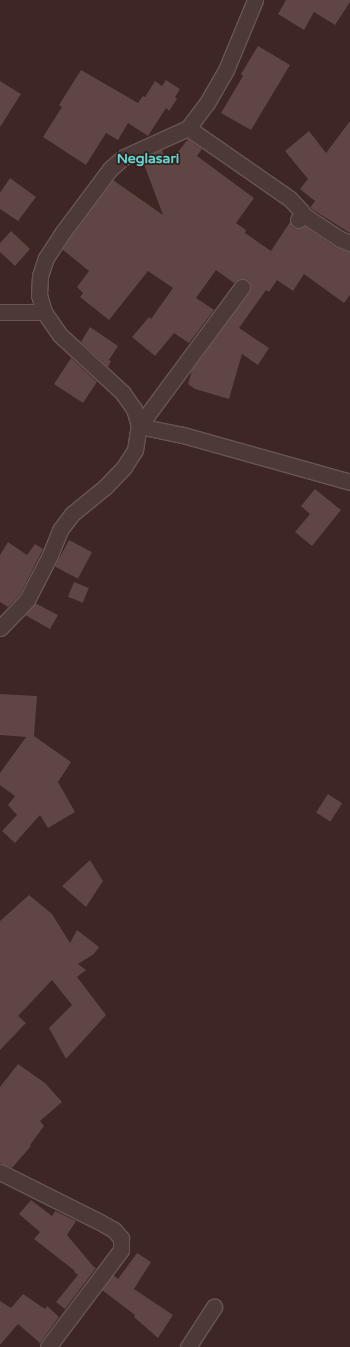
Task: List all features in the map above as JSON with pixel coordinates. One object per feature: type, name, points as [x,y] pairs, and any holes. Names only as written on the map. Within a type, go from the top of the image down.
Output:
[{"type":"street","points":[[0,628],[27,600],[45,566],[60,530],[72,514],[105,487],[124,467],[135,450],[139,426],[134,409],[123,393],[60,335],[44,312],[39,295],[40,276],[46,258],[63,232],[110,169],[124,157],[188,128],[207,103],[226,70],[255,0]]},
{"type":"street","points":[[188,128],[290,199],[299,207],[300,217],[340,239],[350,242]]},
{"type":"street","points":[[139,426],[242,287]]},
{"type":"street","points":[[0,312],[44,312]]},
{"type":"street","points":[[139,426],[183,435],[350,482]]},
{"type":"street","points":[[0,1172],[98,1221],[114,1230],[121,1238],[121,1250],[48,1347]]},
{"type":"street","points":[[188,1347],[214,1307]]},
{"type":"building","points":[[286,0],[350,0],[350,2],[335,25],[314,12],[304,30],[278,14]]},
{"type":"building","points":[[258,46],[290,65],[251,130],[221,113],[243,76],[241,74]]},
{"type":"building","points":[[81,70],[138,103],[143,96],[145,97],[155,81],[162,86],[166,80],[180,89],[175,97],[177,99],[169,111],[166,108],[148,136],[128,123],[118,140],[106,133],[86,165],[43,137],[62,107],[59,105]]},
{"type":"building","points":[[0,81],[21,94],[0,127]]},
{"type":"building","points":[[350,121],[350,233],[310,208],[315,201],[300,189],[308,179],[285,151],[309,131],[326,153]]},
{"type":"building","points":[[188,139],[202,149],[197,156],[254,198],[236,223],[246,230],[245,233],[271,251],[290,222],[293,228],[298,229],[304,226],[335,247],[350,252],[350,295],[344,303],[304,274],[293,291],[277,280],[269,292],[266,290],[239,328],[269,348],[258,365],[242,354],[229,399],[195,389],[188,384],[192,370],[249,292],[251,288],[248,280],[239,279],[234,283],[216,270],[196,298],[214,310],[189,343],[174,333],[155,356],[132,337],[149,317],[151,319],[173,288],[148,271],[109,320],[80,297],[83,293],[77,287],[89,271],[62,249],[113,180],[163,215],[142,159],[162,150],[168,165]]},
{"type":"building","points":[[10,178],[36,197],[18,221],[0,209],[0,193]]},
{"type":"building","points":[[11,231],[30,249],[15,266],[0,252],[0,243]]},
{"type":"building","points":[[90,327],[118,346],[109,360],[111,361],[108,367],[81,342]]},
{"type":"building","points":[[71,358],[97,382],[83,403],[54,384]]},
{"type":"building","points":[[315,489],[341,510],[312,546],[295,532],[310,514],[301,506]]},
{"type":"building","points":[[69,540],[92,552],[78,579],[55,566]]},
{"type":"building","points":[[8,542],[27,555],[35,544],[43,549],[20,595],[8,607],[0,602],[0,555]]},
{"type":"building","points":[[74,582],[89,588],[83,603],[68,597]]},
{"type":"building","points":[[35,603],[58,615],[50,629],[25,615]]},
{"type":"building","points":[[0,694],[37,696],[34,736],[71,762],[58,782],[75,812],[48,828],[40,815],[15,843],[2,831],[17,815],[8,805],[15,796],[0,785],[0,773],[26,737],[0,735]]},
{"type":"building","points":[[328,794],[342,803],[330,822],[316,812]]},
{"type":"building","points":[[90,860],[103,881],[86,907],[62,886]]},
{"type":"building","points":[[29,895],[52,914],[70,943],[77,930],[99,947],[94,954],[78,964],[86,970],[77,977],[106,1015],[66,1059],[49,1028],[72,1005],[52,980],[18,1016],[26,1023],[0,1050],[0,921]]},
{"type":"building","points":[[18,1064],[45,1083],[62,1102],[40,1121],[44,1126],[30,1145],[31,1146],[12,1168],[0,1163],[0,1087]]},
{"type":"building","points":[[31,1200],[52,1216],[55,1211],[76,1221],[67,1235],[96,1268],[65,1309],[56,1302],[78,1275],[34,1239],[40,1232],[19,1214]]},
{"type":"building","points":[[137,1253],[151,1262],[134,1289],[173,1315],[158,1338],[134,1317],[135,1315],[102,1290],[113,1275],[118,1279]]},
{"type":"building","points":[[23,1294],[45,1309],[47,1306],[59,1317],[40,1343],[18,1324],[0,1345],[0,1301],[11,1308]]},
{"type":"district","name":"Neglasari","points":[[148,159]]}]
